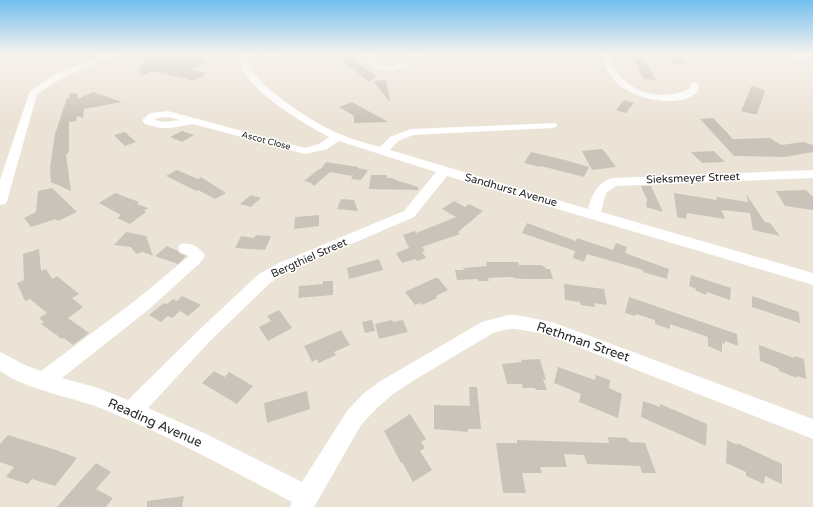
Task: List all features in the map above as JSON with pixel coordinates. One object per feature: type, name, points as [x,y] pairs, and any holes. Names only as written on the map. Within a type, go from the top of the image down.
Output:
[{"type":"street","points":[[0,201],[33,93],[57,77]]},
{"type":"street","name":"Sandhurst Avenue","points":[[255,77],[270,94],[323,130],[356,144],[593,215],[813,278]]},
{"type":"street","points":[[616,77],[629,89],[652,97],[676,97],[686,95],[693,91],[694,85]]},
{"type":"street","points":[[295,100],[328,124],[352,136],[356,139],[356,144]]},
{"type":"street","name":"Ascot Close","points":[[193,121],[305,151],[323,147],[337,137]]},
{"type":"street","points":[[382,152],[394,139],[412,132],[552,126]]},
{"type":"street","name":"Bergthiel Street","points":[[131,411],[205,335],[265,278],[284,267],[409,214],[444,171]]},
{"type":"street","name":"Sieksmeyer Street","points":[[593,215],[597,198],[602,188],[613,182],[813,174]]},
{"type":"street","points":[[44,380],[142,305],[197,256],[196,253],[185,248]]},
{"type":"street","name":"Rethman Street","points":[[304,502],[347,428],[370,401],[404,376],[471,336],[488,327],[508,322],[527,323],[546,327],[813,429]]},
{"type":"street","name":"Reading Avenue","points":[[0,360],[8,367],[131,411],[215,450],[304,502]]},
{"type":"building","points":[[176,77],[202,77],[195,81]]},
{"type":"building","points":[[362,77],[375,77],[369,82]]},
{"type":"building","points":[[643,77],[654,77],[656,80],[644,79]]},
{"type":"building","points":[[386,80],[390,102],[373,81]]},
{"type":"building","points":[[752,85],[765,91],[757,114],[741,111]]},
{"type":"building","points":[[93,92],[122,102],[84,109],[83,118],[77,116],[76,121],[69,122],[69,152],[66,155],[71,191],[51,182],[50,167],[55,134],[67,98],[69,98],[69,104],[70,93],[78,94],[78,99]]},
{"type":"building","points":[[624,100],[634,103],[626,113],[616,110]]},
{"type":"building","points":[[352,102],[388,122],[354,123],[354,116],[339,107]]},
{"type":"building","points":[[713,118],[733,139],[770,138],[781,145],[803,142],[813,145],[813,152],[784,157],[734,156],[700,119]]},
{"type":"building","points":[[182,131],[194,135],[182,142],[170,137]]},
{"type":"building","points":[[125,132],[136,142],[125,146],[114,135]]},
{"type":"building","points":[[602,149],[616,167],[592,170],[582,151]]},
{"type":"building","points":[[714,151],[725,162],[702,163],[691,152]]},
{"type":"building","points":[[531,152],[589,167],[584,177],[524,163]]},
{"type":"building","points":[[326,162],[358,167],[352,176],[330,172],[314,186],[311,183],[304,181],[321,169]]},
{"type":"building","points":[[357,168],[368,170],[361,180],[351,179]]},
{"type":"building","points":[[177,170],[198,179],[201,177],[226,193],[215,199],[166,176]]},
{"type":"building","points":[[371,175],[387,175],[387,178],[393,178],[418,187],[418,190],[369,189]]},
{"type":"building","points":[[641,186],[651,186],[663,212],[646,207],[647,200]]},
{"type":"building","points":[[52,188],[77,212],[58,221],[56,219],[31,227],[24,218],[36,212],[38,191]]},
{"type":"building","points":[[806,190],[813,197],[813,210],[785,206],[776,191]]},
{"type":"building","points":[[115,193],[139,202],[137,204],[148,208],[144,211],[146,212],[130,224],[117,218],[121,215],[99,203]]},
{"type":"building","points":[[674,193],[717,200],[725,219],[687,213],[686,219],[677,217]]},
{"type":"building","points":[[746,194],[765,222],[770,223],[780,236],[753,230],[750,213],[721,210],[716,197],[748,202]]},
{"type":"building","points":[[251,195],[261,198],[251,207],[240,204]]},
{"type":"building","points":[[341,199],[354,200],[358,211],[337,209]]},
{"type":"building","points":[[454,201],[465,207],[469,204],[483,211],[458,232],[460,234],[422,247],[425,251],[422,252],[426,258],[402,263],[396,253],[409,248],[403,235],[415,231],[416,233],[456,217],[442,209]]},
{"type":"building","points":[[319,215],[319,226],[294,229],[295,217]]},
{"type":"building","points":[[527,223],[576,241],[577,238],[613,250],[616,243],[627,247],[625,253],[669,269],[667,279],[643,272],[643,270],[587,254],[584,262],[573,258],[575,251],[522,233]]},
{"type":"building","points":[[126,232],[146,236],[153,256],[143,252],[136,254],[131,247],[114,245]]},
{"type":"building","points":[[256,235],[271,236],[265,250],[235,248],[241,236],[254,238]]},
{"type":"building","points":[[167,246],[186,256],[178,264],[155,256]]},
{"type":"building","points":[[39,249],[41,271],[46,269],[52,279],[57,276],[79,294],[72,298],[83,307],[68,318],[89,333],[73,345],[41,324],[44,322],[39,318],[47,313],[30,299],[25,301],[17,283],[24,280],[23,254]]},
{"type":"building","points":[[379,259],[383,270],[349,279],[347,268]]},
{"type":"building","points":[[486,262],[518,262],[519,265],[541,265],[546,269],[550,269],[553,279],[526,279],[513,277],[488,278],[489,281],[478,281],[478,279],[457,280],[455,270],[487,266]]},
{"type":"building","points":[[691,275],[731,288],[730,300],[707,292],[706,295],[696,291],[696,289],[689,286]]},
{"type":"building","points":[[438,278],[448,290],[436,296],[437,298],[422,305],[420,303],[415,305],[405,292]]},
{"type":"building","points":[[323,281],[333,281],[333,295],[298,298],[299,286],[323,284]]},
{"type":"building","points":[[564,284],[604,289],[607,305],[594,303],[595,307],[581,305],[580,302],[565,300]]},
{"type":"building","points":[[182,296],[201,305],[188,316],[180,311],[172,318],[168,316],[161,322],[149,315],[164,303],[167,304],[173,299],[177,301]]},
{"type":"building","points":[[752,296],[799,312],[800,323],[752,307]]},
{"type":"building","points":[[629,297],[737,334],[738,346],[725,341],[725,344],[722,343],[722,352],[708,346],[708,337],[670,324],[670,329],[655,324],[655,320],[636,314],[635,316],[625,313]]},
{"type":"building","points":[[279,310],[292,328],[268,341],[259,327],[271,321],[267,316]]},
{"type":"building","points":[[372,320],[375,331],[365,333],[362,322]]},
{"type":"building","points":[[392,320],[393,322],[403,320],[408,332],[379,339],[375,324]]},
{"type":"building","points":[[341,330],[350,345],[334,352],[336,355],[319,363],[317,359],[312,362],[304,346]]},
{"type":"building","points":[[759,345],[794,358],[794,356],[804,359],[806,379],[797,376],[797,378],[779,371],[778,368],[760,361]]},
{"type":"building","points":[[540,359],[546,380],[543,379],[547,390],[523,388],[522,384],[507,384],[502,364],[522,362],[521,360]]},
{"type":"building","points":[[558,367],[595,380],[596,375],[610,380],[609,388],[622,394],[618,418],[579,402],[581,394],[554,383]]},
{"type":"building","points":[[214,371],[225,377],[229,372],[253,386],[237,404],[202,383]]},
{"type":"building","points":[[469,387],[477,387],[481,429],[468,429],[468,432],[434,429],[434,405],[470,406]]},
{"type":"building","points":[[307,391],[310,409],[267,423],[264,403]]},
{"type":"building","points":[[643,401],[660,407],[660,404],[707,424],[706,446],[641,417]]},
{"type":"building","points":[[410,414],[426,439],[421,442],[425,448],[420,451],[432,470],[413,482],[384,431]]},
{"type":"building","points":[[8,435],[77,458],[55,486],[32,479],[28,484],[6,477],[14,467],[0,462],[0,444]]},
{"type":"building","points":[[608,437],[627,438],[629,442],[645,443],[656,473],[642,473],[640,466],[587,464],[584,455],[564,454],[567,467],[540,467],[542,473],[522,473],[526,493],[503,493],[496,443],[517,443],[517,440],[609,443]]},
{"type":"building","points":[[727,440],[737,445],[737,443],[782,464],[782,484],[765,476],[764,484],[746,476],[746,472],[726,463]]},
{"type":"building","points":[[96,463],[111,472],[96,489],[113,498],[106,507],[57,507]]},
{"type":"building","points":[[184,496],[182,507],[147,507],[147,501]]}]
